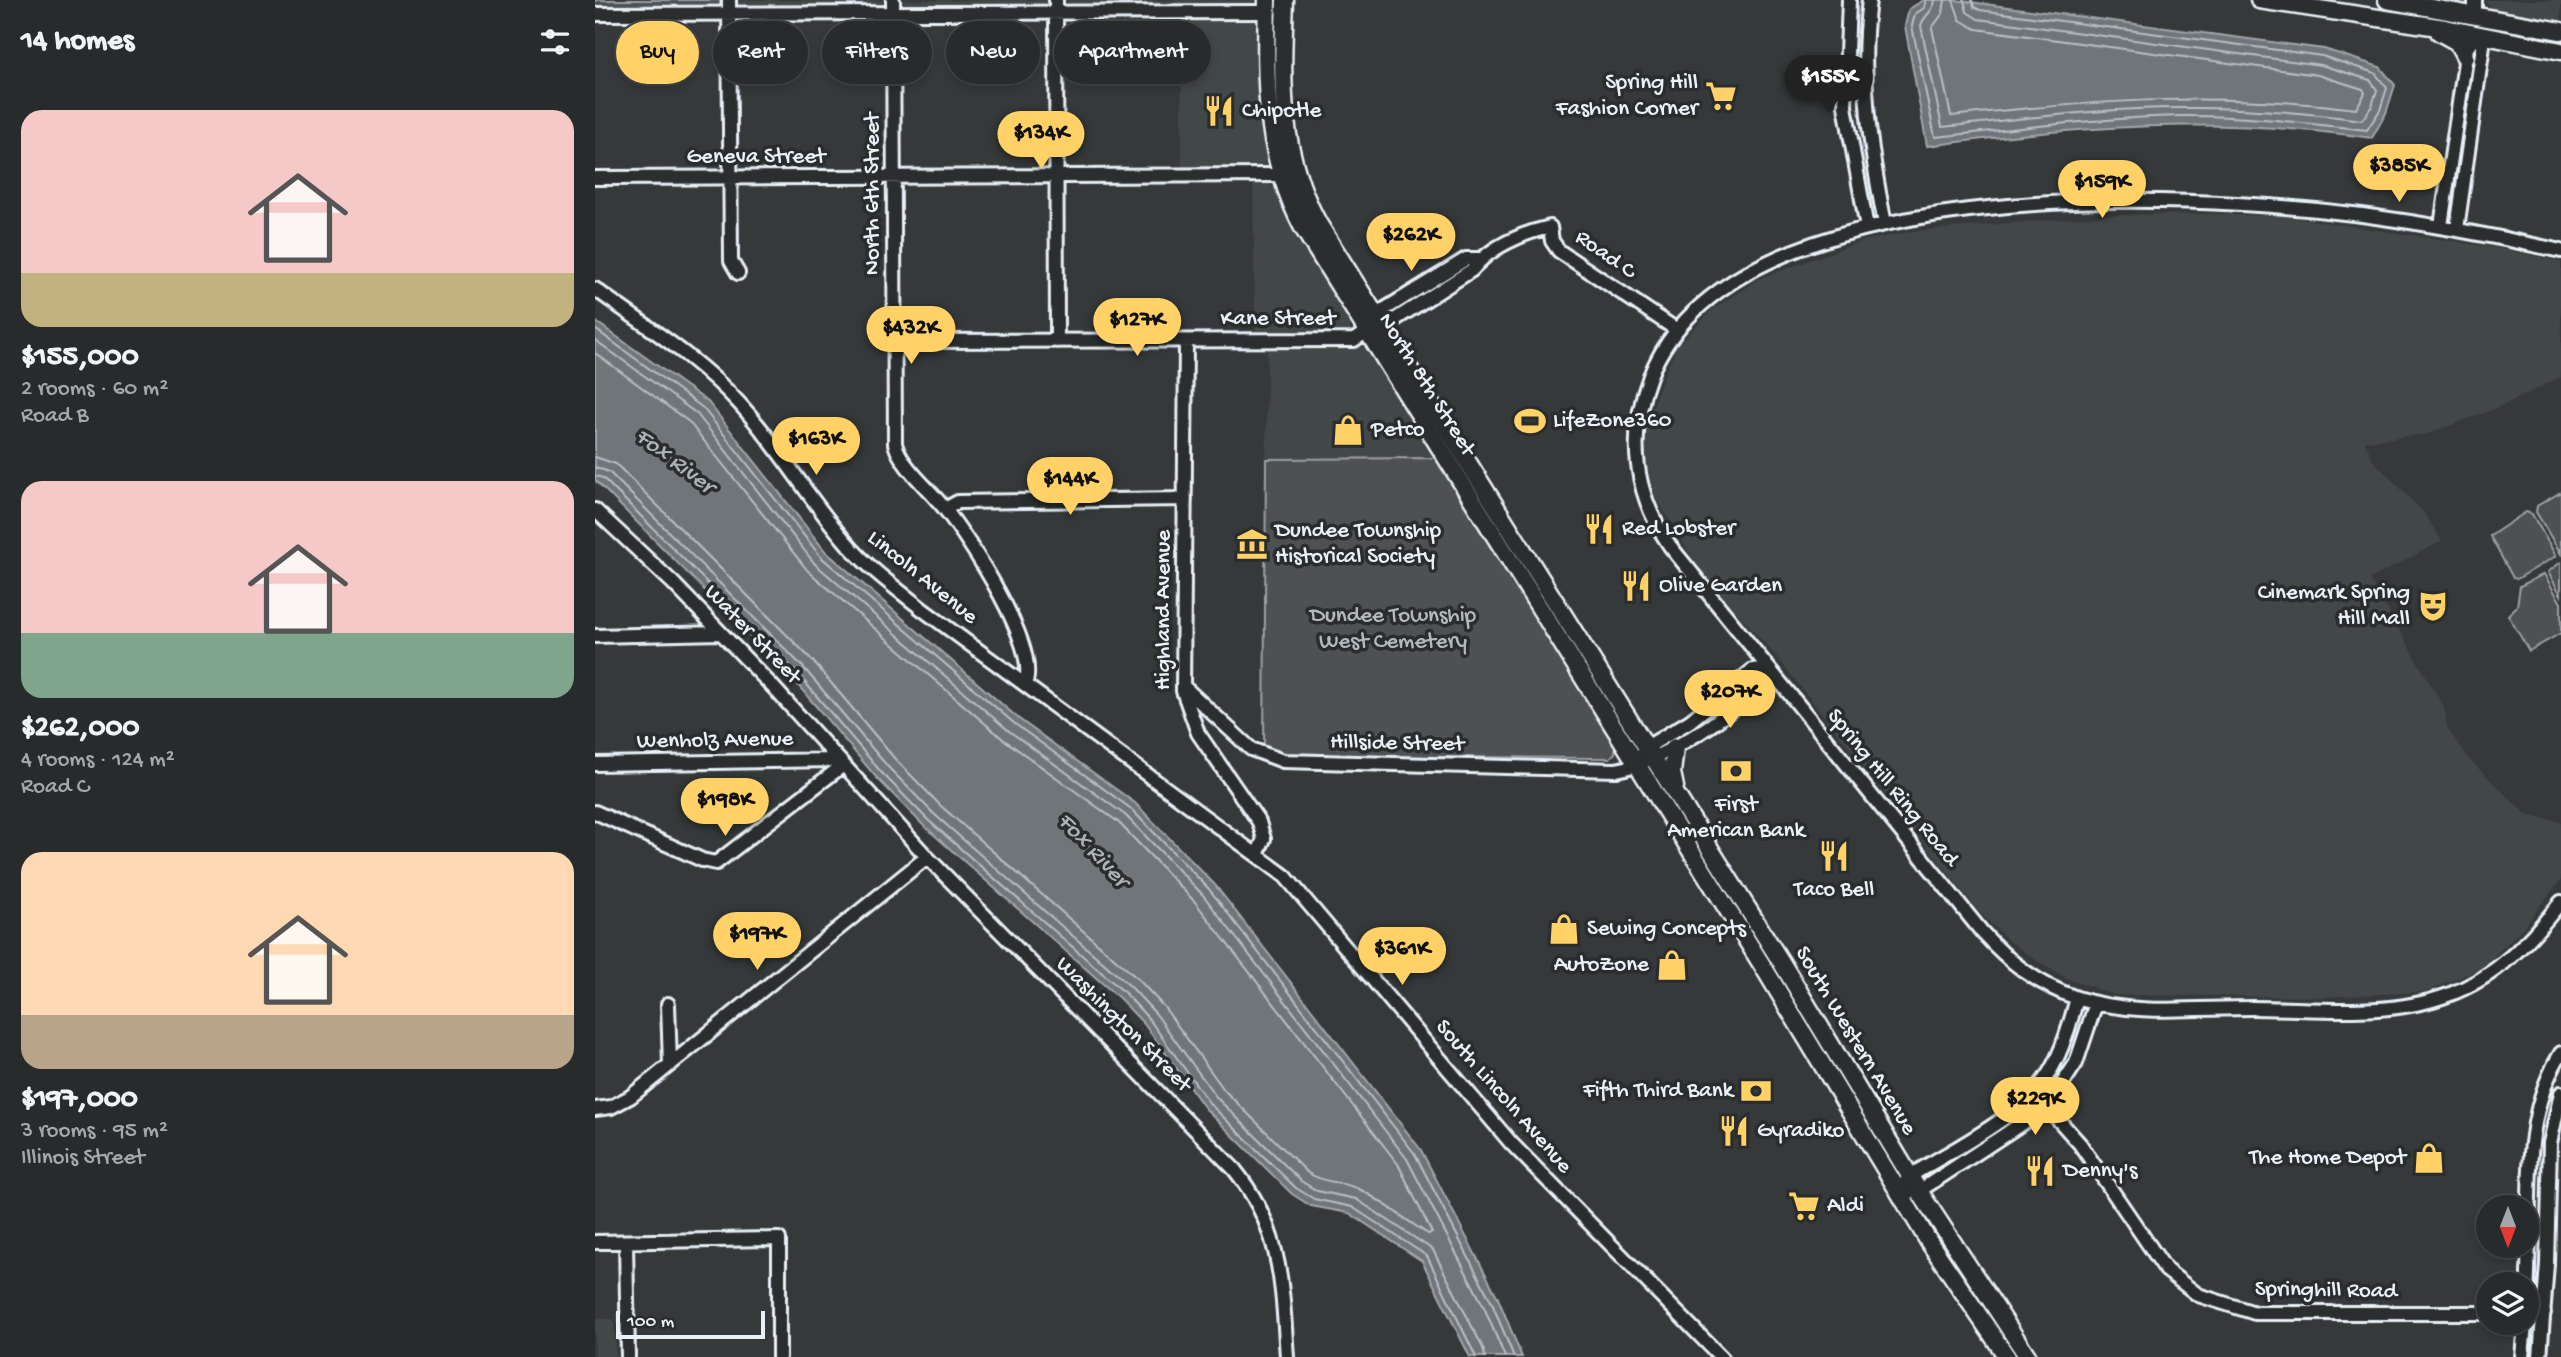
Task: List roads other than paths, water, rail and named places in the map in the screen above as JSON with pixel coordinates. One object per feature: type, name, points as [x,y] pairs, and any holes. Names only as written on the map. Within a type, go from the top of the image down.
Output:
[{"type":"main road","name":"North 8th Street","points":[[1285,0],[1283,108],[1296,175],[1318,223],[1651,753]]},
{"type":"main road","points":[[2259,0],[2424,24],[2561,51]]},
{"type":"main road","points":[[2387,0],[2475,7],[2561,31]]},
{"type":"main road","name":"North 8th Street","points":[[1267,6],[1266,93],[1279,175],[1303,228],[1636,764]]},
{"type":"main road","points":[[2475,7],[2477,34]]},
{"type":"main road","points":[[2424,24],[2457,42],[2465,57]]},
{"type":"main road","points":[[1467,493],[1482,484]]},
{"type":"main road","points":[[1675,747],[1672,773],[1676,793]]},
{"type":"main road","name":"South Western Avenue","points":[[1651,753],[1919,1191],[2028,1357]]},
{"type":"main road","name":"South Western Avenue","points":[[1636,764],[1899,1193],[2007,1357]]},
{"type":"street","points":[[729,0],[731,261],[738,273]]},
{"type":"street","points":[[1849,0],[1845,106],[1867,228]]},
{"type":"street","points":[[1869,0],[1864,67],[1865,109],[1885,224]]},
{"type":"street","points":[[595,14],[729,14],[893,6],[1267,6]]},
{"type":"street","name":"North 6th Street","points":[[893,6],[896,447],[901,458],[945,509],[1009,609],[1029,668],[1025,684]]},
{"type":"street","points":[[1056,6],[1057,341]]},
{"type":"street","points":[[2441,226],[2465,57],[2467,48],[2477,34],[2483,45],[2457,229]]},
{"type":"street","name":"Geneva Street","points":[[595,178],[1296,175]]},
{"type":"street","name":"Spring Hill Ring Road","points":[[2561,251],[2441,226],[2301,209],[2157,202],[2005,208],[1885,224],[1808,245],[1753,269],[1705,300],[1677,330],[1653,370],[1640,407],[1636,443],[1642,490],[1655,524],[1670,546],[1982,932],[2020,969],[2077,998],[2096,1003],[2149,1008],[2360,1009],[2412,1005],[2446,996],[2485,977],[2517,953],[2561,902]]},
{"type":"street","name":"Road C","points":[[1366,332],[1381,320],[1472,270],[1480,259],[1528,232],[1550,227],[1552,241],[1559,251],[1677,330]]},
{"type":"street","name":"Lincoln Avenue","points":[[595,289],[698,364],[723,386],[763,431],[839,535],[870,567],[1025,684]]},
{"type":"street","name":"Kane Street","points":[[894,341],[1345,340],[1357,339],[1366,332]]},
{"type":"street","name":"Highland Avenue","points":[[1186,341],[1183,686],[1194,726],[1259,822],[1264,841],[1257,855]]},
{"type":"street","points":[[945,509],[958,502],[1185,499]]},
{"type":"street","name":"Water Street","points":[[595,510],[720,633],[871,797]]},
{"type":"street","points":[[595,636],[720,633]]},
{"type":"street","points":[[1651,753],[1675,747],[1713,723],[1761,684],[1768,668]]},
{"type":"street","points":[[1651,753],[1753,670],[1768,668]]},
{"type":"street","name":"South Lincoln Avenue","points":[[1025,684],[1257,855],[1306,899],[1517,1149],[1721,1357]]},
{"type":"street","name":"Hillside Street","points":[[1183,686],[1251,749],[1268,758],[1288,762],[1616,770],[1636,764],[1651,753]]},
{"type":"street","points":[[595,812],[702,860],[716,863],[839,763]]},
{"type":"street","name":"Wenholz Avenue","points":[[595,764],[839,763]]},
{"type":"street","name":"Washington Street","points":[[871,797],[1238,1173],[1261,1209],[1274,1242],[1287,1357]]},
{"type":"street","points":[[595,1109],[611,1107],[630,1097],[927,857]]},
{"type":"street","points":[[1899,1193],[1910,1176],[2010,1112],[2034,1092],[2057,1058],[2077,998]]},
{"type":"street","points":[[1899,1193],[1919,1191],[2047,1107],[2077,1063],[2096,1003]]},
{"type":"street","points":[[668,1004],[670,1064]]},
{"type":"street","points":[[2532,1195],[2534,1124],[2542,1092],[2561,1053]]},
{"type":"street","points":[[2540,1357],[2555,1217],[2550,1143],[2561,1093]]},
{"type":"street","name":"Springhill Road","points":[[2047,1107],[2080,1144],[2166,1270],[2198,1295],[2255,1313],[2476,1314]]},
{"type":"street","points":[[595,1242],[779,1239],[779,1357]]},
{"type":"street","points":[[626,1242],[628,1357]]},
{"type":"street","points":[[2539,1314],[2544,1314]]},
{"type":"street","points":[[2522,1357],[2524,1335]]},
{"type":"water","points":[[1924,0],[1955,0],[2324,49],[2380,67],[2395,85],[2386,113],[2372,138],[2261,127],[2149,126],[2038,133],[1927,146],[1905,26],[1909,9]]},
{"type":"water","name":"Fox River","points":[[595,321],[708,402],[826,552],[1019,719],[1135,803],[1215,885],[1421,1150],[1498,1298],[1522,1357],[1470,1357],[1422,1261],[1349,1213],[1311,1206],[1292,1194],[1205,1108],[1144,1024],[1119,998],[923,825],[876,777],[792,678],[595,480]]},
{"type":"place","name":"Spring Hill Fashion Corner","points":[[1721,96]]},
{"type":"place","name":"Chipotle","points":[[1219,111]]},
{"type":"place","name":"LifeZone360","points":[[1530,421]]},
{"type":"place","name":"Petco","points":[[1348,430]]},
{"type":"place","name":"Red Lobster","points":[[1599,529]]},
{"type":"place","name":"Dundee Township Historical Society","points":[[1252,544]]},
{"type":"place","name":"Olive Garden","points":[[1636,586]]},
{"type":"place","name":"Cinemark Spring Hill Mall","points":[[2433,606]]},
{"type":"place","name":"First American Bank","points":[[1736,771]]},
{"type":"place","name":"Taco Bell","points":[[1834,856]]},
{"type":"place","name":"Sewing Concepts","points":[[1564,929]]},
{"type":"place","name":"AutoZone","points":[[1672,965]]},
{"type":"place","name":"Fifth Third Bank","points":[[1756,1091]]},
{"type":"place","name":"Gyradiko","points":[[1734,1131]]},
{"type":"place","name":"The Home Depot","points":[[2429,1158]]},
{"type":"place","name":"Denny's","points":[[2040,1171]]},
{"type":"place","name":"Aldi","points":[[1804,1206]]},
{"type":"park label","name":"Dundee Township West Cemetery","points":[[1393,629]]}]
